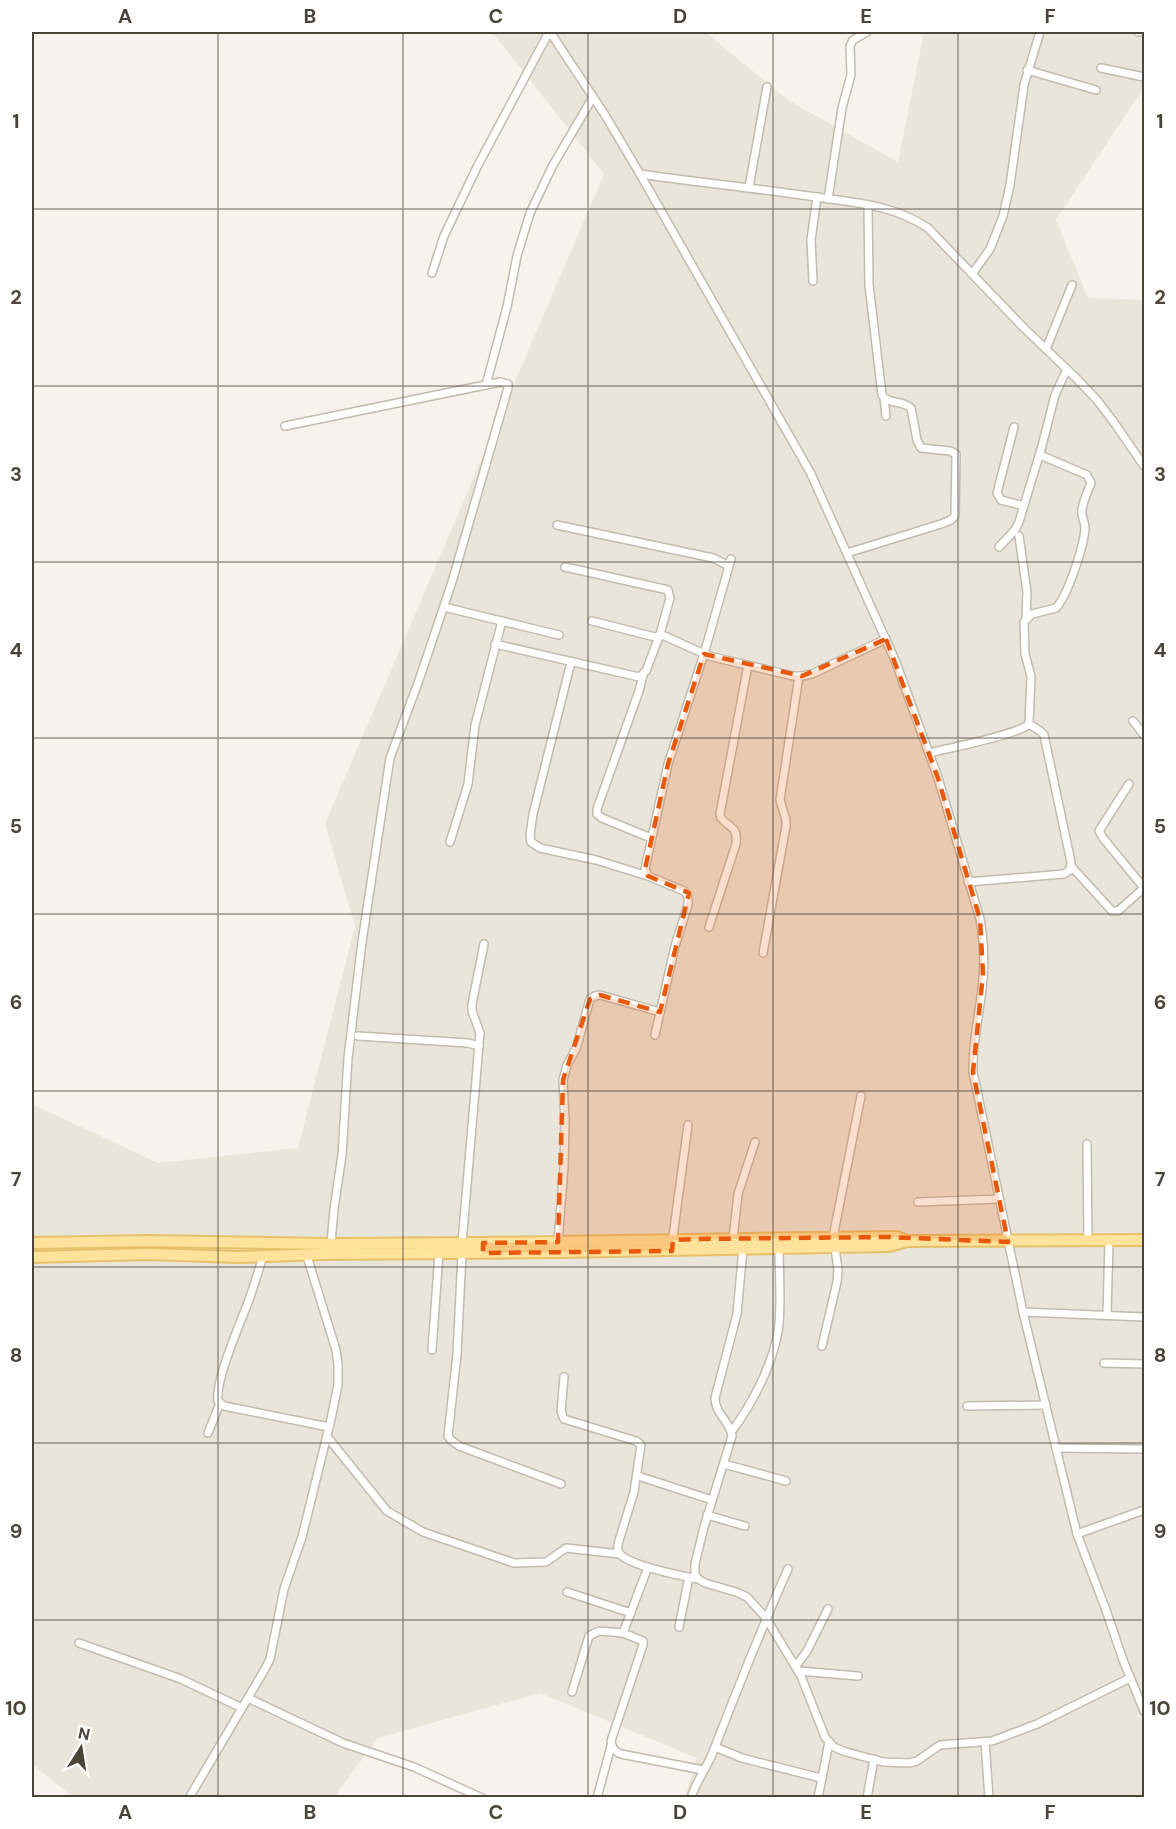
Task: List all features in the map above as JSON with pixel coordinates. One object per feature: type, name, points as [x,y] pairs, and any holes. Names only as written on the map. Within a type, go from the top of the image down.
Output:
[{"type":"main road","points":[[483,1248],[558,1242],[743,1249],[779,1248],[888,1237],[897,1237],[907,1241],[1144,1240]]},
{"type":"main road","points":[[32,1243],[303,1242],[483,1248],[672,1245],[732,1239],[834,1242]]},
{"type":"main road","points":[[32,1258],[148,1254],[239,1257],[439,1253],[462,1248]]},
{"type":"street","points":[[432,273],[444,236],[477,167],[550,32],[640,174],[810,472],[895,660],[938,778],[980,919],[984,950],[973,1072],[1023,1312],[1077,1534],[1144,1711]]},
{"type":"street","points":[[828,199],[842,108],[850,75],[850,46],[853,40],[867,32]]},
{"type":"street","points":[[972,274],[990,249],[1003,216],[1010,185],[1027,70],[1041,32]]},
{"type":"street","points":[[1138,32],[1144,32]]},
{"type":"street","points":[[1101,68],[1144,77]]},
{"type":"street","points":[[1027,70],[1096,90]]},
{"type":"street","points":[[749,187],[767,87]]},
{"type":"street","points":[[486,385],[503,327],[517,256],[530,213],[553,165],[593,97]]},
{"type":"street","points":[[640,174],[749,187],[868,205],[913,218],[928,228],[1022,326],[1067,369],[1108,414],[1144,466]]},
{"type":"street","points":[[813,281],[811,240],[817,197]]},
{"type":"street","points":[[868,205],[870,285],[886,417]]},
{"type":"street","points":[[1046,349],[1072,285]]},
{"type":"street","points":[[999,547],[1015,530],[1040,455],[1054,395],[1067,369]]},
{"type":"street","points":[[285,426],[500,382],[508,384],[444,607],[388,767],[348,1058],[342,1155],[331,1244]]},
{"type":"street","points":[[847,554],[941,524],[955,516],[956,454],[950,451],[921,448],[917,440],[911,408],[903,403],[884,398]]},
{"type":"street","points":[[1014,427],[997,493],[1001,500],[1024,506]]},
{"type":"street","points":[[1026,619],[1032,614],[1056,608],[1062,599],[1074,571],[1084,536],[1085,524],[1082,509],[1090,483],[1087,475],[1040,455]]},
{"type":"street","points":[[557,525],[730,562],[704,654],[668,764],[645,869],[648,876]]},
{"type":"street","points":[[1019,536],[1027,592],[1026,619],[1023,628],[1025,654],[1031,676],[1029,724]]},
{"type":"street","points":[[565,567],[668,590],[670,598],[659,636],[643,675],[597,809],[597,814],[602,818],[651,838]]},
{"type":"street","points":[[444,607],[559,634]]},
{"type":"street","points":[[450,842],[468,784],[475,725],[502,621]]},
{"type":"street","points":[[592,621],[659,636],[704,654],[799,676],[812,674],[886,639]]},
{"type":"street","points":[[495,644],[633,676],[643,675]]},
{"type":"street","points":[[572,662],[533,814],[531,842],[540,848],[586,858],[648,876],[684,891],[688,895],[688,905],[675,946],[655,1035]]},
{"type":"street","points":[[709,927],[736,844],[735,829],[721,818],[720,814],[748,665]]},
{"type":"street","points":[[764,953],[786,826],[780,800],[799,676]]},
{"type":"street","points":[[1134,721],[1144,735]]},
{"type":"street","points":[[929,753],[1011,732],[1029,724]]},
{"type":"street","points":[[1029,724],[1044,735],[1071,866],[1112,911],[1118,911],[1144,888],[1103,838],[1100,831],[1129,784]]},
{"type":"street","points":[[968,882],[1064,874],[1071,866]]},
{"type":"street","points":[[484,944],[472,1004],[472,1011],[480,1033],[462,1248],[457,1354],[448,1436],[459,1446],[561,1484]]},
{"type":"street","points":[[558,1242],[564,1167],[563,1080],[567,1065],[576,1049],[590,999],[600,995],[660,1012]]},
{"type":"street","points":[[358,1036],[468,1043],[479,1046]]},
{"type":"street","points":[[822,1346],[837,1282],[838,1270],[834,1242],[861,1096]]},
{"type":"street","points":[[672,1245],[688,1125]]},
{"type":"street","points":[[732,1239],[738,1194],[755,1142]]},
{"type":"street","points":[[1087,1144],[1088,1241]]},
{"type":"street","points":[[918,1202],[999,1200]]},
{"type":"street","points":[[1107,1315],[1109,1241]]},
{"type":"street","points":[[189,1797],[265,1669],[273,1646],[284,1589],[302,1537],[338,1385],[336,1350],[303,1242]]},
{"type":"street","points":[[698,1579],[695,1574],[695,1564],[732,1431],[747,1411],[773,1354],[778,1329],[779,1248]]},
{"type":"street","points":[[732,1431],[715,1405],[736,1314],[743,1249]]},
{"type":"street","points":[[432,1350],[439,1253]]},
{"type":"street","points":[[208,1433],[220,1403],[217,1397],[219,1388],[263,1256]]},
{"type":"street","points":[[1023,1312],[1144,1317]]},
{"type":"street","points":[[1104,1363],[1144,1364]]},
{"type":"street","points":[[564,1377],[562,1416],[570,1422],[640,1443],[638,1476],[618,1544],[620,1554],[648,1567],[698,1579],[747,1597],[766,1618],[797,1668],[825,1737],[843,1751],[895,1763],[909,1763],[940,1745],[992,1741],[1037,1724],[1130,1678]]},
{"type":"street","points":[[220,1403],[329,1427]]},
{"type":"street","points":[[967,1406],[1046,1406]]},
{"type":"street","points":[[329,1439],[387,1511],[423,1532],[514,1563],[546,1562],[566,1548],[620,1554]]},
{"type":"street","points":[[1056,1448],[1144,1449]]},
{"type":"street","points":[[724,1464],[786,1481]]},
{"type":"street","points":[[638,1476],[712,1500]]},
{"type":"street","points":[[1077,1534],[1144,1510]]},
{"type":"street","points":[[707,1515],[745,1526]]},
{"type":"street","points":[[623,1633],[648,1567]]},
{"type":"street","points":[[691,1797],[715,1747],[788,1569]]},
{"type":"street","points":[[679,1627],[689,1577]]},
{"type":"street","points":[[567,1592],[631,1613]]},
{"type":"street","points":[[797,1668],[828,1610]]},
{"type":"street","points":[[572,1692],[589,1636],[599,1631],[623,1633],[643,1641],[611,1741],[612,1746],[597,1797]]},
{"type":"street","points":[[79,1643],[173,1676],[242,1708]]},
{"type":"street","points":[[797,1668],[858,1676]]},
{"type":"street","points":[[248,1698],[343,1743],[414,1767],[482,1797]]},
{"type":"street","points":[[818,1797],[829,1742]]},
{"type":"street","points":[[985,1742],[989,1797]]},
{"type":"street","points":[[612,1746],[621,1754],[703,1770]]},
{"type":"street","points":[[715,1747],[742,1758],[821,1778]]},
{"type":"street","points":[[867,1797],[874,1759]]},
{"type":"highlighted area","points":[[886,639],[938,778],[980,919],[983,974],[973,1072],[1008,1242],[888,1237],[695,1239],[673,1240],[672,1251],[483,1253],[483,1243],[558,1242],[563,1080],[590,999],[600,995],[660,1012],[689,893],[648,876],[645,869],[668,764],[704,654],[802,676]]},
{"type":"shaded area","points":[[492,32],[705,32],[788,100],[898,162],[924,32],[1144,32],[1144,87],[1056,220],[1088,298],[1144,300],[1144,1797],[685,1797],[697,1758],[540,1693],[378,1738],[334,1797],[73,1797],[32,1764],[32,1104],[158,1163],[298,1148],[355,926],[325,824],[604,174]]}]
